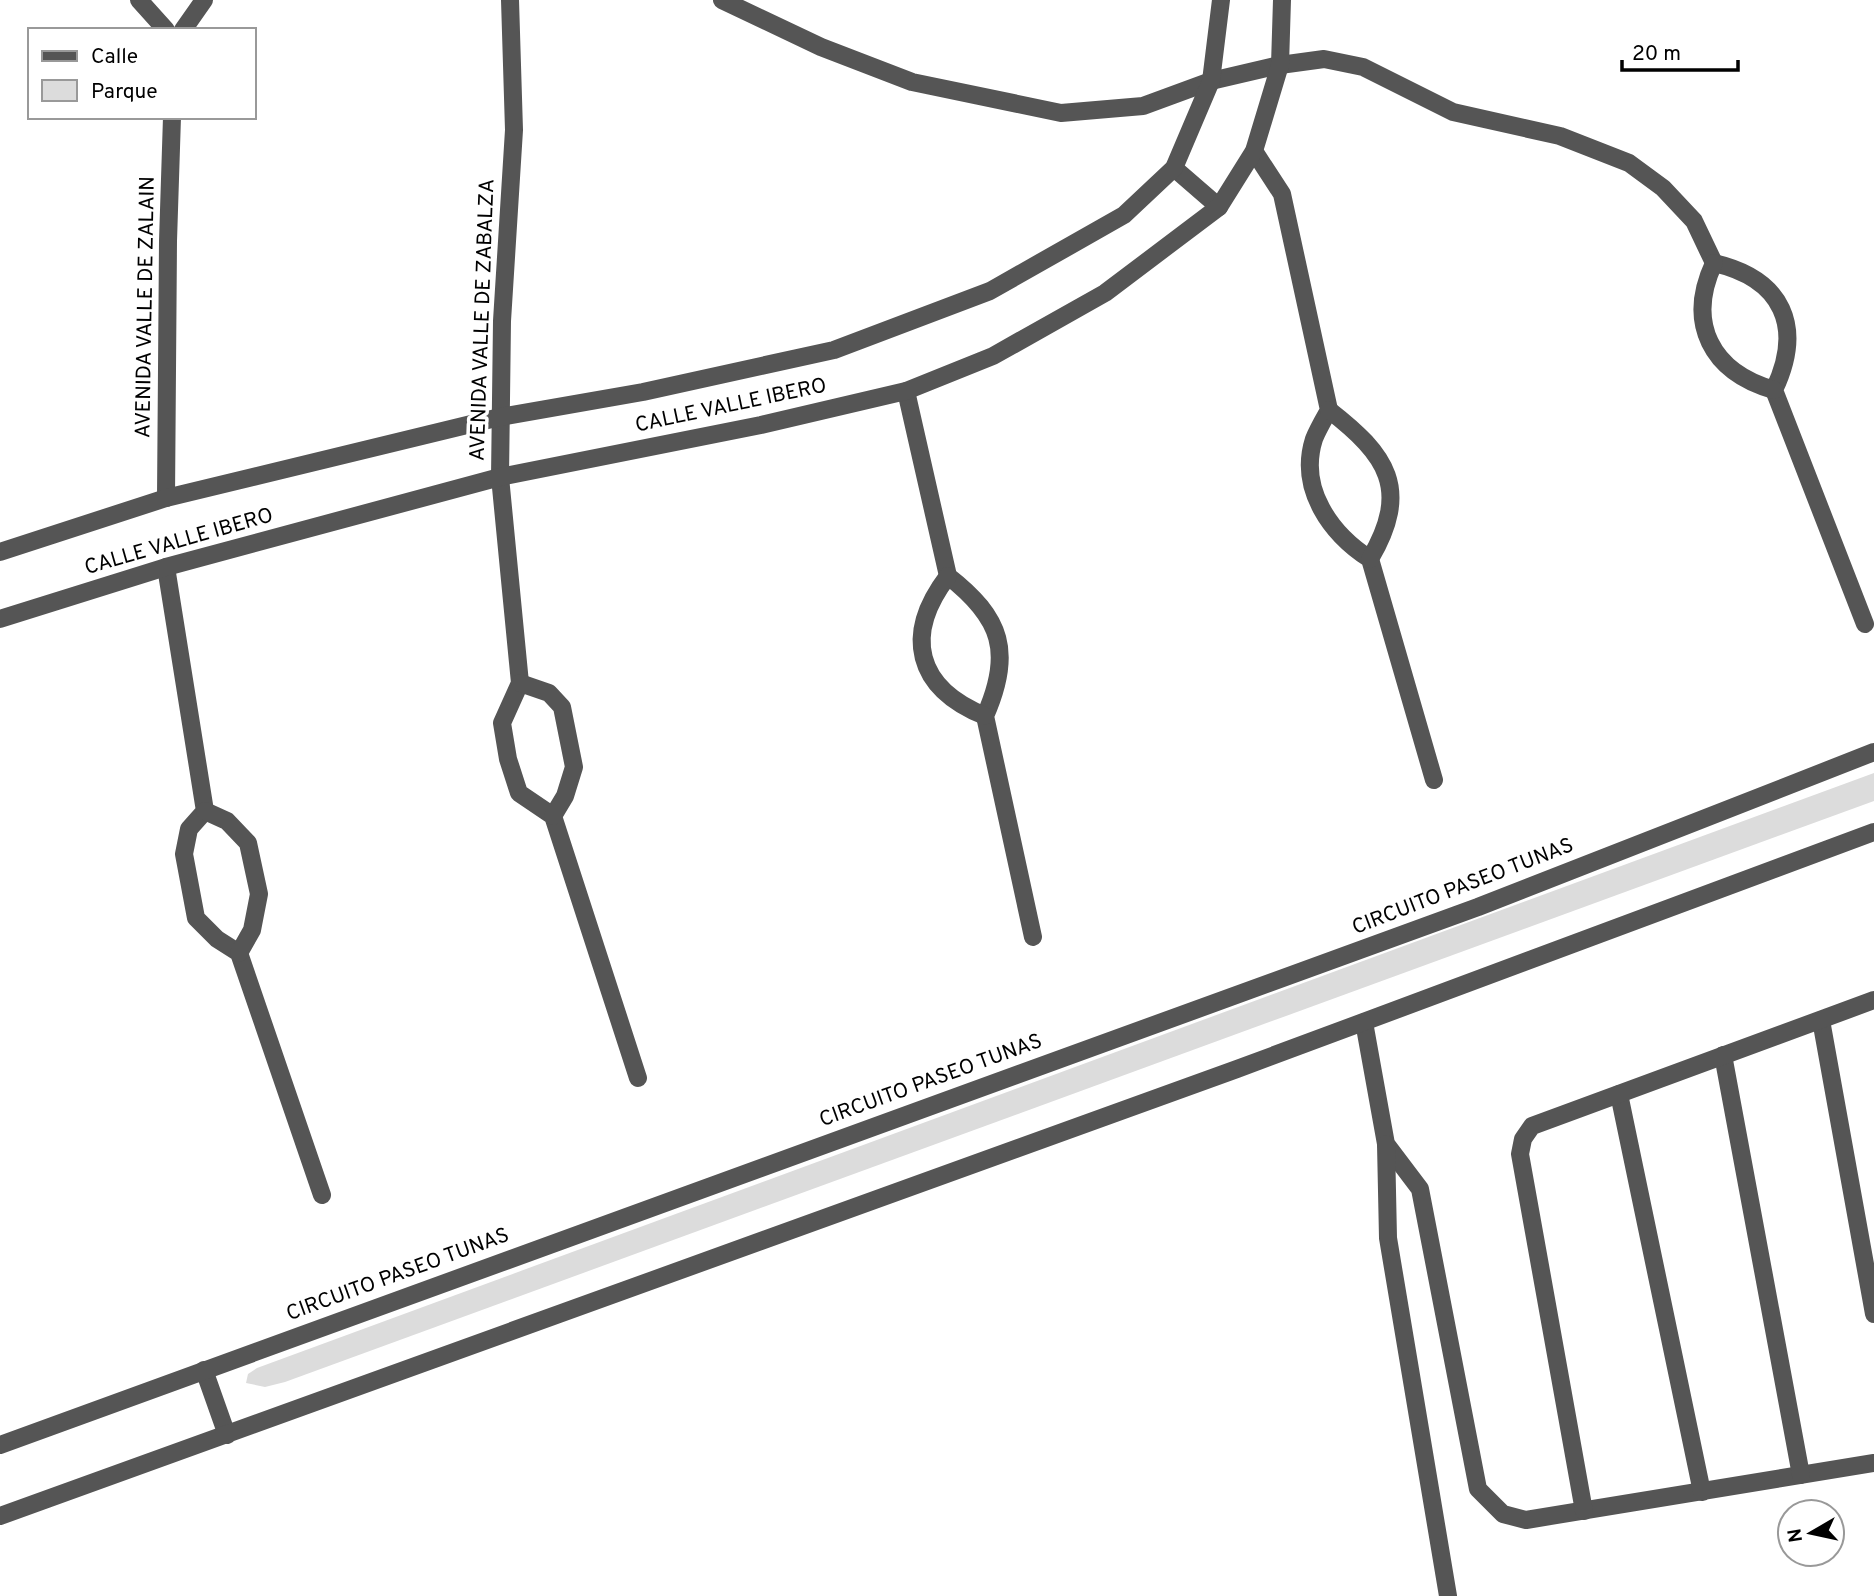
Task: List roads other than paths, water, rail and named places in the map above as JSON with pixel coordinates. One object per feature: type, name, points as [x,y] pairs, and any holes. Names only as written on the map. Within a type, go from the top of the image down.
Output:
[{"type":"street","points":[[139,0],[164,28]]},
{"type":"street","points":[[184,28],[204,0]]},
{"type":"street","name":"AVENIDA VALLE DE ZABALZA","points":[[510,0],[514,130],[502,321],[500,477],[520,683],[502,723],[508,759],[519,793],[552,816]]},
{"type":"street","points":[[722,0],[821,47],[912,82],[1061,113],[1143,106],[1211,81],[1280,65],[1324,59],[1363,67],[1453,112],[1560,135],[1629,163],[1663,188],[1693,221],[1714,263]]},
{"type":"street","name":"CALLE VALLE IBERO","points":[[0,552],[166,498],[500,417],[643,392],[834,350],[990,291],[1124,215],[1174,167],[1211,81],[1221,0]]},
{"type":"street","name":"CALLE VALLE IBERO","points":[[0,619],[166,567],[500,477],[761,425],[906,391],[993,356],[1105,293],[1219,206],[1254,151],[1280,65],[1282,0]]},
{"type":"street","name":"AVENIDA VALLE DE ZALAIN","points":[[166,498],[172,119]]},
{"type":"street","points":[[1254,151],[1282,194],[1329,410],[1373,448],[1387,474],[1391,504],[1385,534],[1370,559]]},
{"type":"street","points":[[1174,167],[1219,206]]},
{"type":"street","points":[[1714,263],[1742,269],[1765,286],[1782,309],[1788,336],[1786,365],[1774,390],[1865,624]]},
{"type":"street","points":[[1714,263],[1703,286],[1701,315],[1709,342],[1725,366],[1748,383],[1774,390]]},
{"type":"street","points":[[906,391],[948,576],[974,596],[993,623],[1001,655],[998,688],[985,716],[1033,937]]},
{"type":"street","points":[[1329,410],[1314,441],[1311,469],[1315,497],[1328,523],[1340,537],[1370,559],[1434,780]]},
{"type":"street","points":[[166,567],[205,811]]},
{"type":"street","points":[[948,576],[930,600],[921,628],[923,658],[936,685],[957,705],[985,716]]},
{"type":"street","points":[[520,683],[549,693],[562,707],[574,768],[565,796],[552,816],[638,1077]]},
{"type":"street","name":"CIRCUITO PASEO TUNAS","points":[[0,1445],[1478,907],[1874,752]]},
{"type":"street","points":[[205,811],[189,829],[184,854],[196,918],[217,939],[239,953],[322,1195]]},
{"type":"street","points":[[205,811],[227,821],[248,843],[260,894],[252,930],[239,953]]},
{"type":"street","points":[[0,1516],[1364,1022],[1874,832]]},
{"type":"street","points":[[1584,1511],[1520,1154],[1523,1139],[1532,1126],[1874,1000]]},
{"type":"street","points":[[1821,1020],[1874,1314]]},
{"type":"street","points":[[1364,1022],[1386,1144],[1388,1238],[1448,1596]]},
{"type":"street","points":[[1723,1055],[1801,1475]]},
{"type":"street","points":[[1619,1094],[1702,1492]]},
{"type":"street","points":[[1386,1144],[1420,1189],[1478,1489],[1503,1514],[1526,1520],[1874,1463]]},
{"type":"street","points":[[204,1370],[227,1435]]}]
